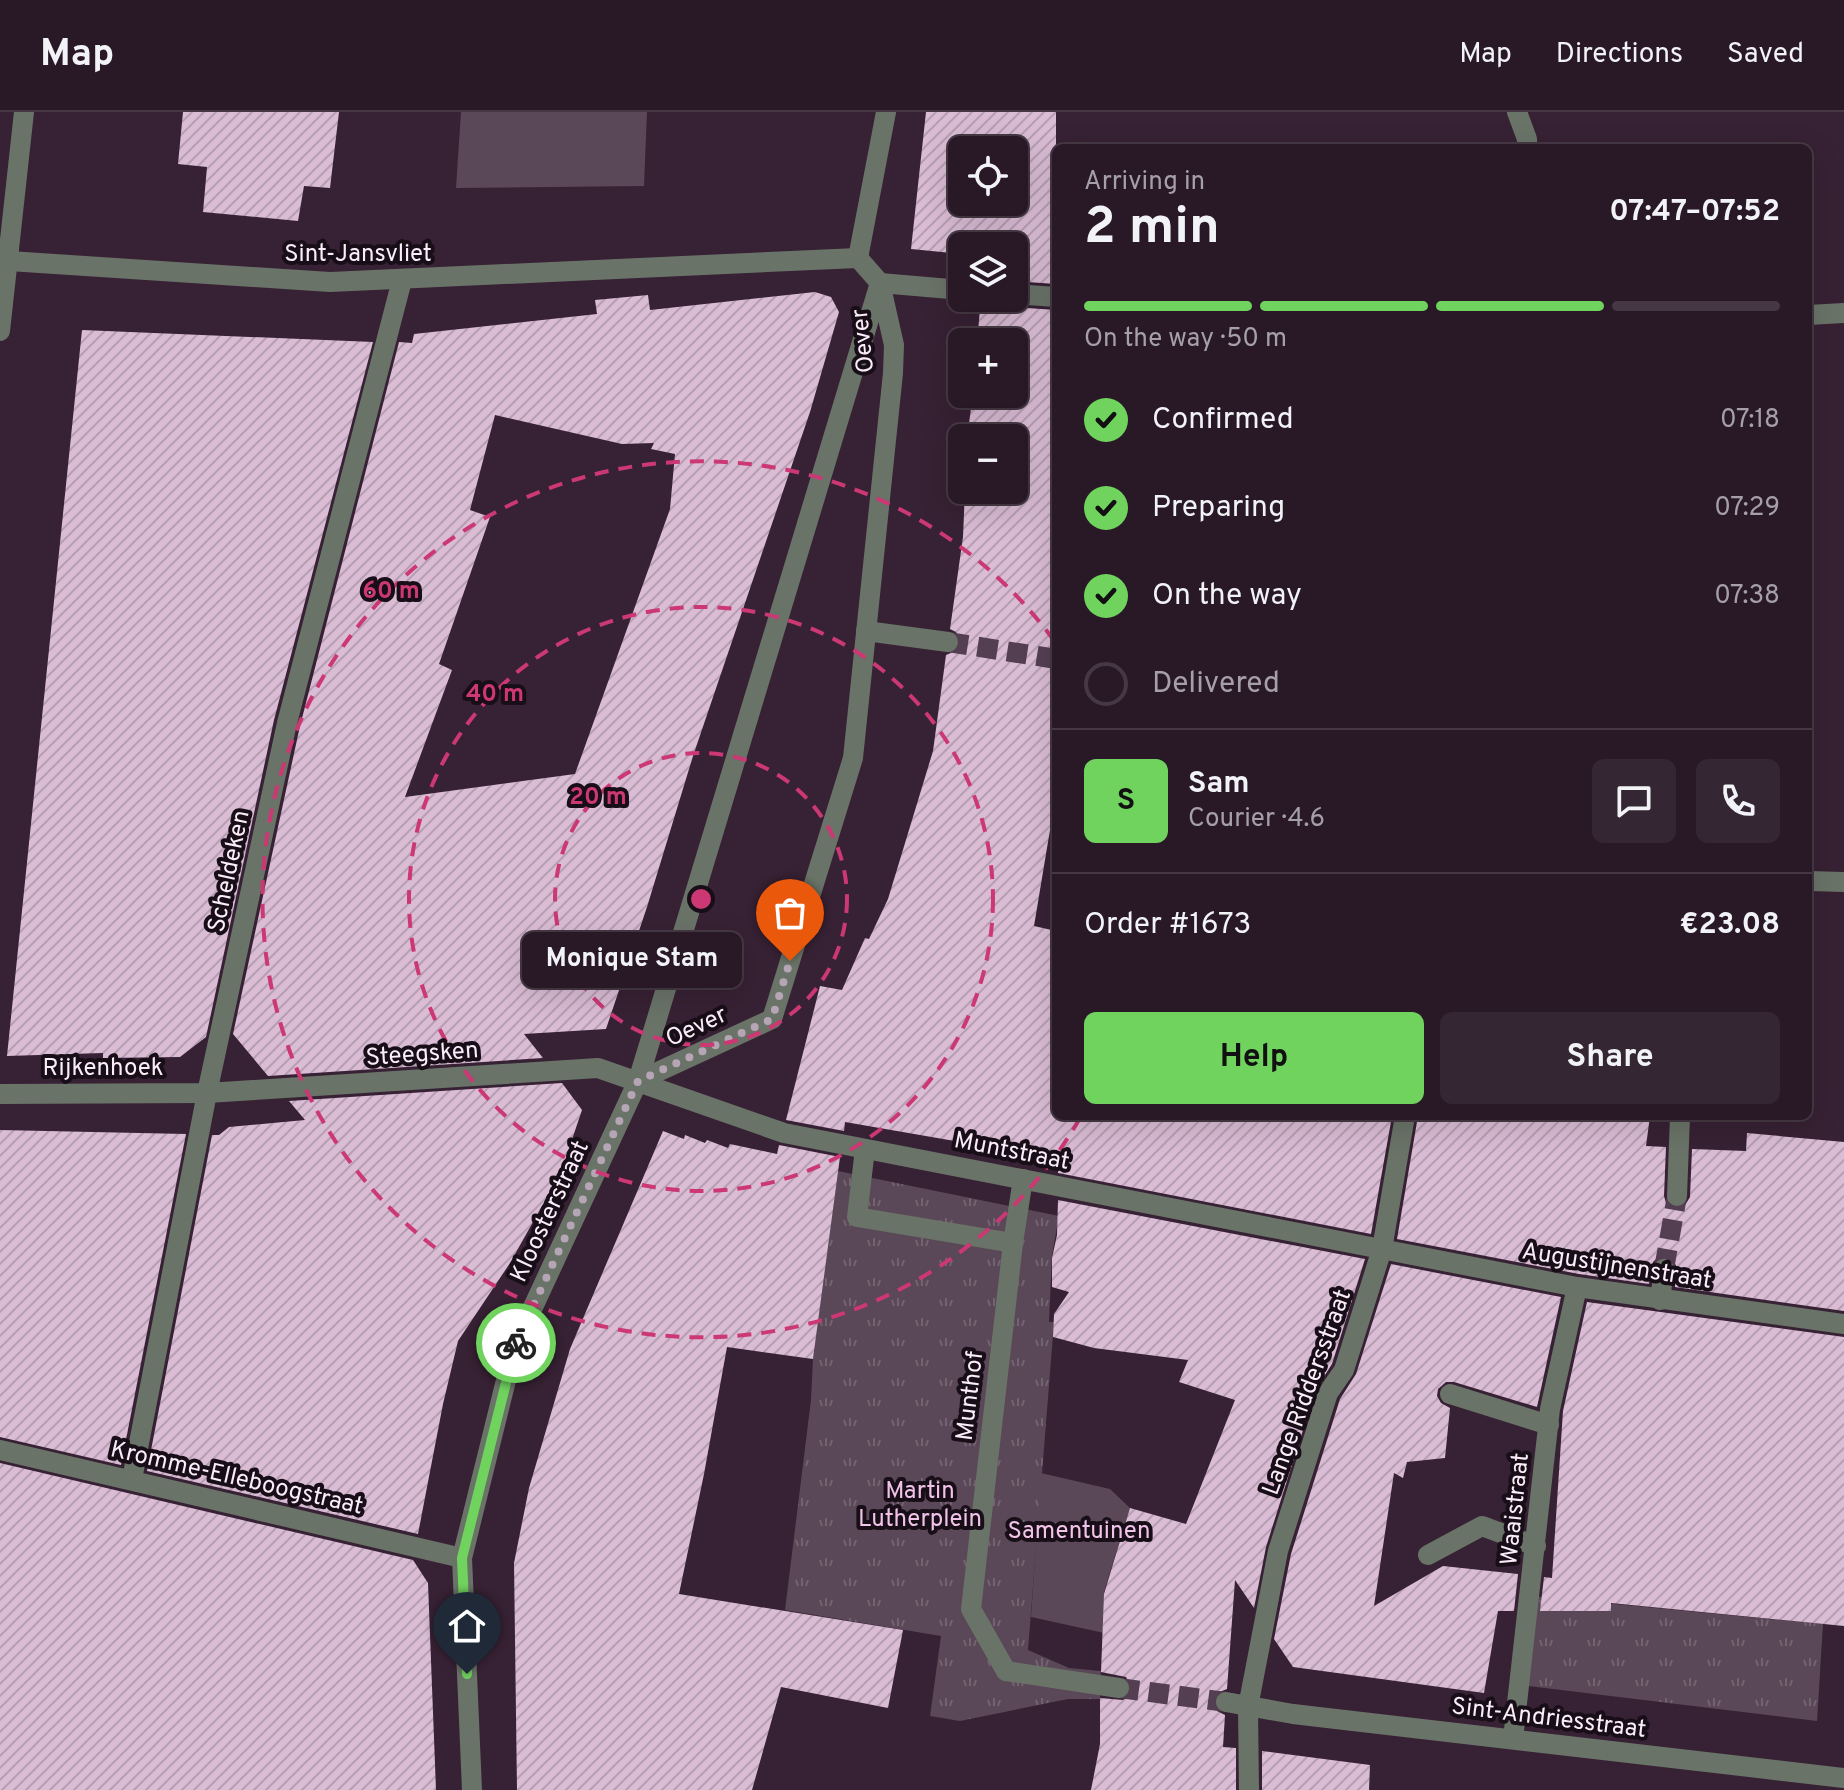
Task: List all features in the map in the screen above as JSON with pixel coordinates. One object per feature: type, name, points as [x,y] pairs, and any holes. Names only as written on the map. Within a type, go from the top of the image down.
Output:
[{"type":"street","points":[[0,331],[24,112]]},
{"type":"street","points":[[886,112],[858,258],[880,283],[948,289]]},
{"type":"street","points":[[1517,112],[1527,144]]},
{"type":"street","name":"Sint-Jansvliet","points":[[9,261],[330,282],[858,258]]},
{"type":"street","name":"Scheldeken","points":[[132,1479],[207,1093],[287,723],[402,280]]},
{"type":"street","name":"Oever","points":[[638,1081],[772,1019],[853,758],[893,373],[894,345],[880,283]]},
{"type":"street","name":"Oever","points":[[638,1081],[880,283]]},
{"type":"street","points":[[1028,295],[1052,297]]},
{"type":"street","points":[[1812,315],[1844,313]]},
{"type":"street","points":[[866,631],[948,642]]},
{"type":"street","points":[[1812,881],[1844,882]]},
{"type":"street","name":"Steegsken","points":[[207,1093],[598,1068],[638,1081]]},
{"type":"street","name":"Muntstraat","points":[[638,1081],[784,1133],[1382,1249]]},
{"type":"street","name":"Kloosterstraat","points":[[472,1790],[462,1558],[514,1348],[638,1081]]},
{"type":"street","name":"Rijkenhoek","points":[[0,1094],[207,1093]]},
{"type":"street","name":"Lange Riddersstraat","points":[[1249,1790],[1248,1707],[1278,1551],[1328,1393],[1344,1370],[1382,1249],[1404,1120]]},
{"type":"street","points":[[1677,1196],[1680,1120]]},
{"type":"street","points":[[865,1149],[857,1217],[1013,1243]]},
{"type":"street","name":"Munthof","points":[[1023,1179],[971,1609],[1006,1671],[1119,1688]]},
{"type":"street","name":"Augustijnenstraat","points":[[1382,1249],[1577,1287],[1844,1324]]},
{"type":"street","points":[[1660,1300],[1664,1269]]},
{"type":"street","name":"Waaistraat","points":[[1513,1739],[1550,1409],[1577,1287]]},
{"type":"street","points":[[1450,1394],[1549,1425]]},
{"type":"street","name":"Kromme-Elleboogstraat","points":[[0,1450],[462,1558]]},
{"type":"street","points":[[1428,1555],[1482,1526],[1536,1546]]},
{"type":"street","points":[[1226,1702],[1248,1707]]},
{"type":"street","name":"Sint-Andriesstraat","points":[[1248,1707],[1844,1778]]},
{"type":"green space","points":[[461,112],[647,112],[644,186],[456,188]]},
{"type":"green space","name":"Martin Lutherplein","points":[[838,1171],[1059,1216],[1052,1255],[1049,1322],[1054,1322],[1028,1650],[1069,1668],[1101,1671],[1100,1699],[1068,1699],[960,1721],[930,1716],[941,1636],[785,1610]]},
{"type":"green space","name":"Samentuinen","points":[[1041,1473],[1110,1489],[1130,1508],[1104,1592],[1104,1633],[1031,1617]]},
{"type":"green space","points":[[1531,1596],[1823,1624],[1817,1721],[1520,1685]]},
{"type":"building","points":[[183,112],[339,112],[330,188],[304,186],[298,221],[203,212],[207,167],[178,164]]},
{"type":"building","points":[[926,112],[1056,112],[1056,144],[1052,144],[1052,284],[1028,282],[1028,232],[948,232],[948,253],[911,249]]},
{"type":"building","points":[[815,292],[831,297],[839,312],[810,412],[693,756],[606,1029],[524,1034],[543,1058],[268,1076],[233,1034],[300,726],[399,342],[412,343],[414,334],[597,314],[595,300],[648,295],[650,310]],"holes":[[[495,415],[622,444],[654,443],[651,449],[675,454],[670,509],[575,774],[405,797],[452,670],[439,664],[490,517],[470,510]]]},
{"type":"building","points":[[1028,308],[1052,310],[1052,818],[1034,926],[1052,930],[1052,1120],[1391,1120],[1371,1234],[1058,1173],[1058,1159],[845,1122],[844,1131],[786,1120],[820,986],[842,990],[865,938],[869,939],[888,899],[933,751],[946,655],[958,650],[961,643],[956,632],[950,629],[964,504],[1028,504],[1028,424],[969,424],[971,408],[1028,408],[1028,328],[978,328],[980,312],[1028,312]]},
{"type":"building","points":[[82,330],[373,342],[274,720],[206,1037],[180,1057],[103,1058],[103,1053],[7,1056]]},
{"type":"building","points":[[562,1083],[582,1110],[561,1172],[510,1263],[458,1341],[418,1534],[147,1471],[212,1135],[219,1135],[229,1127],[305,1120],[289,1101]]},
{"type":"building","points":[[1417,1120],[1649,1120],[1646,1146],[1666,1147],[1664,1196],[1666,1203],[1676,1209],[1684,1207],[1690,1197],[1692,1149],[1746,1151],[1747,1133],[1844,1142],[1844,1311],[1675,1287],[1676,1265],[1666,1256],[1658,1257],[1653,1262],[1649,1284],[1579,1274],[1397,1239]]},
{"type":"building","points":[[0,1130],[186,1134],[121,1465],[0,1437]]},
{"type":"building","points":[[663,1131],[684,1139],[685,1135],[705,1143],[707,1140],[728,1148],[730,1144],[777,1154],[779,1145],[840,1157],[813,1359],[727,1347],[679,1594],[903,1630],[888,1708],[781,1687],[752,1790],[517,1790],[514,1563],[529,1488],[570,1349]]},
{"type":"building","points":[[1058,1200],[1365,1259],[1332,1364],[1316,1389],[1266,1547],[1254,1608],[1235,1580],[1227,1689],[1217,1693],[1213,1700],[1217,1711],[1225,1715],[1223,1747],[1236,1748],[1236,1790],[1091,1790],[1100,1744],[1100,1698],[1123,1700],[1132,1689],[1126,1677],[1101,1672],[1104,1594],[1130,1508],[1186,1524],[1235,1400],[1179,1382],[1188,1360],[1094,1348],[1053,1337],[1054,1314],[1069,1292],[1052,1287]]},
{"type":"building","points":[[1391,1264],[1561,1297],[1537,1407],[1446,1382],[1438,1389],[1437,1396],[1441,1403],[1450,1408],[1445,1458],[1407,1462],[1403,1478],[1394,1473],[1374,1606],[1443,1566],[1518,1574],[1514,1611],[1498,1611],[1484,1693],[1293,1667],[1274,1639],[1291,1554],[1340,1399],[1356,1374]]},
{"type":"building","points":[[1587,1302],[1844,1337],[1844,1626],[1611,1603],[1611,1611],[1540,1611],[1544,1577],[1552,1578],[1563,1411]]},
{"type":"building","points":[[0,1463],[413,1560],[428,1583],[436,1790],[0,1790]]},
{"type":"building","points":[[1262,1751],[1370,1765],[1369,1790],[1262,1790]]},
{"type":"tunnel","points":[[948,642],[1052,658]]},
{"type":"tunnel","points":[[1664,1269],[1677,1196]]},
{"type":"tunnel","points":[[1119,1688],[1226,1702]]},
{"type":"way so far","points":[[516,1343],[638,1081],[772,1019],[790,961]]},
{"type":"place","name":"Monique Stam","points":[[790,961]]},
{"type":"route","points":[[467,1674],[462,1558],[516,1343]]}]
